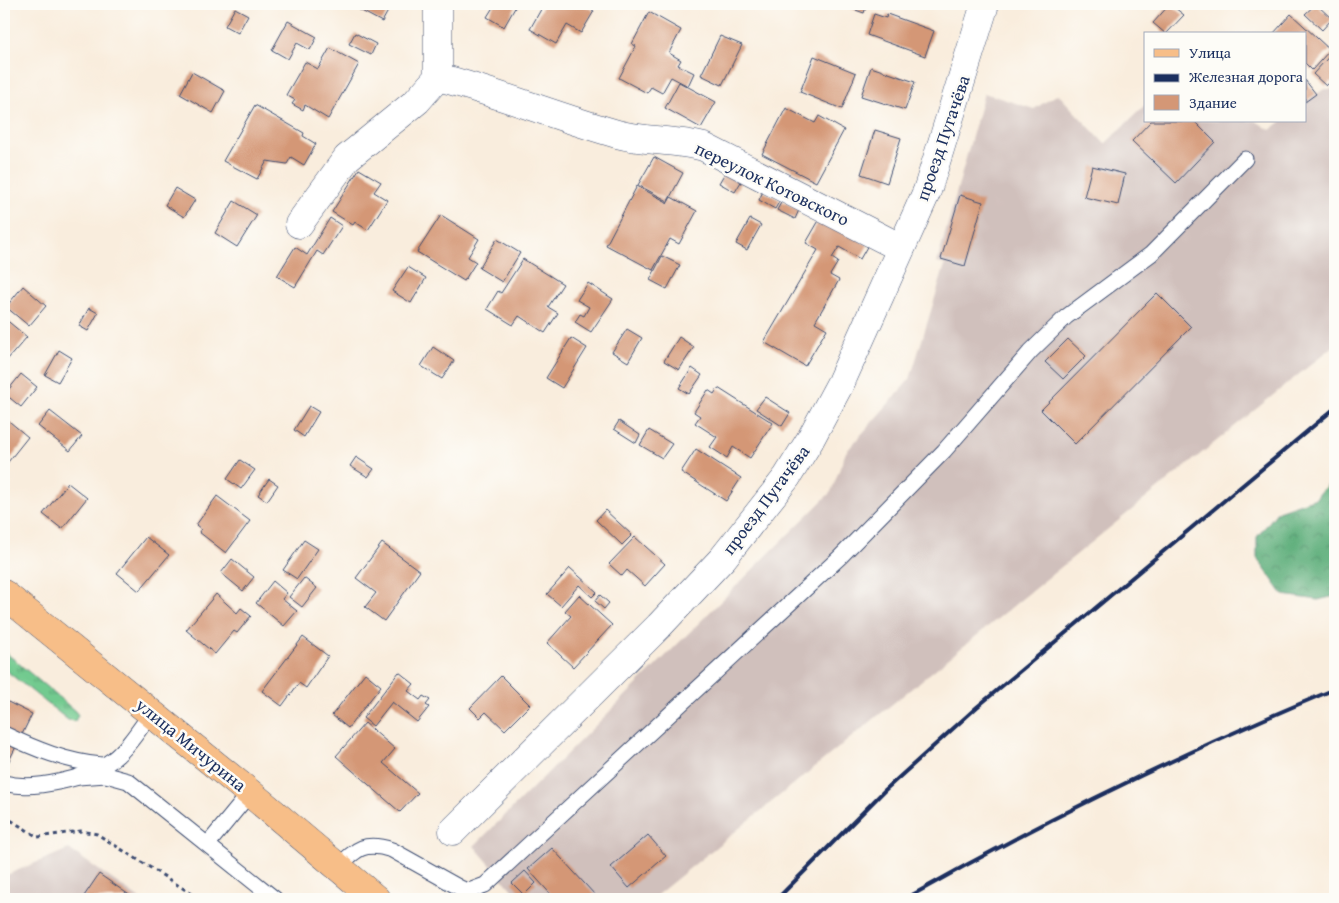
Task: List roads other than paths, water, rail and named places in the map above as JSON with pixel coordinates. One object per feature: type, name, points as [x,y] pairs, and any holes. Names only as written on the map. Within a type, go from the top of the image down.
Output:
[{"type":"main road","name":"улица Мичурина","points":[[4,594],[152,712],[376,899]]},
{"type":"main road","points":[[4,616],[70,647]]},
{"type":"street","points":[[299,224],[347,158],[417,101],[438,77],[438,4]]},
{"type":"street","name":"проезд Пугачёва","points":[[452,831],[659,626],[723,558],[792,470],[841,382],[936,166],[985,4]]},
{"type":"street","name":"переулок Котовского","points":[[438,77],[479,88],[618,135],[643,140],[688,142],[704,147],[901,248]]},
{"type":"lane","points":[[338,867],[353,852],[361,848],[381,846],[392,850],[460,888],[469,890],[485,885],[840,558],[944,451],[1031,351],[1066,317],[1151,254],[1246,159]]},
{"type":"lane","points":[[78,777],[103,766],[124,747],[152,712]]},
{"type":"lane","points":[[4,734],[35,749],[64,758],[103,766]]},
{"type":"lane","points":[[124,747],[121,766],[128,781]]},
{"type":"lane","points":[[4,783],[34,785],[78,777],[106,775],[128,781],[275,899]]},
{"type":"lane","points":[[208,844],[250,793]]},
{"type":"railway","points":[[777,899],[885,790],[977,707],[1335,408]]},
{"type":"railway","points":[[905,899],[1010,841],[1117,787],[1225,736],[1335,689]]}]
